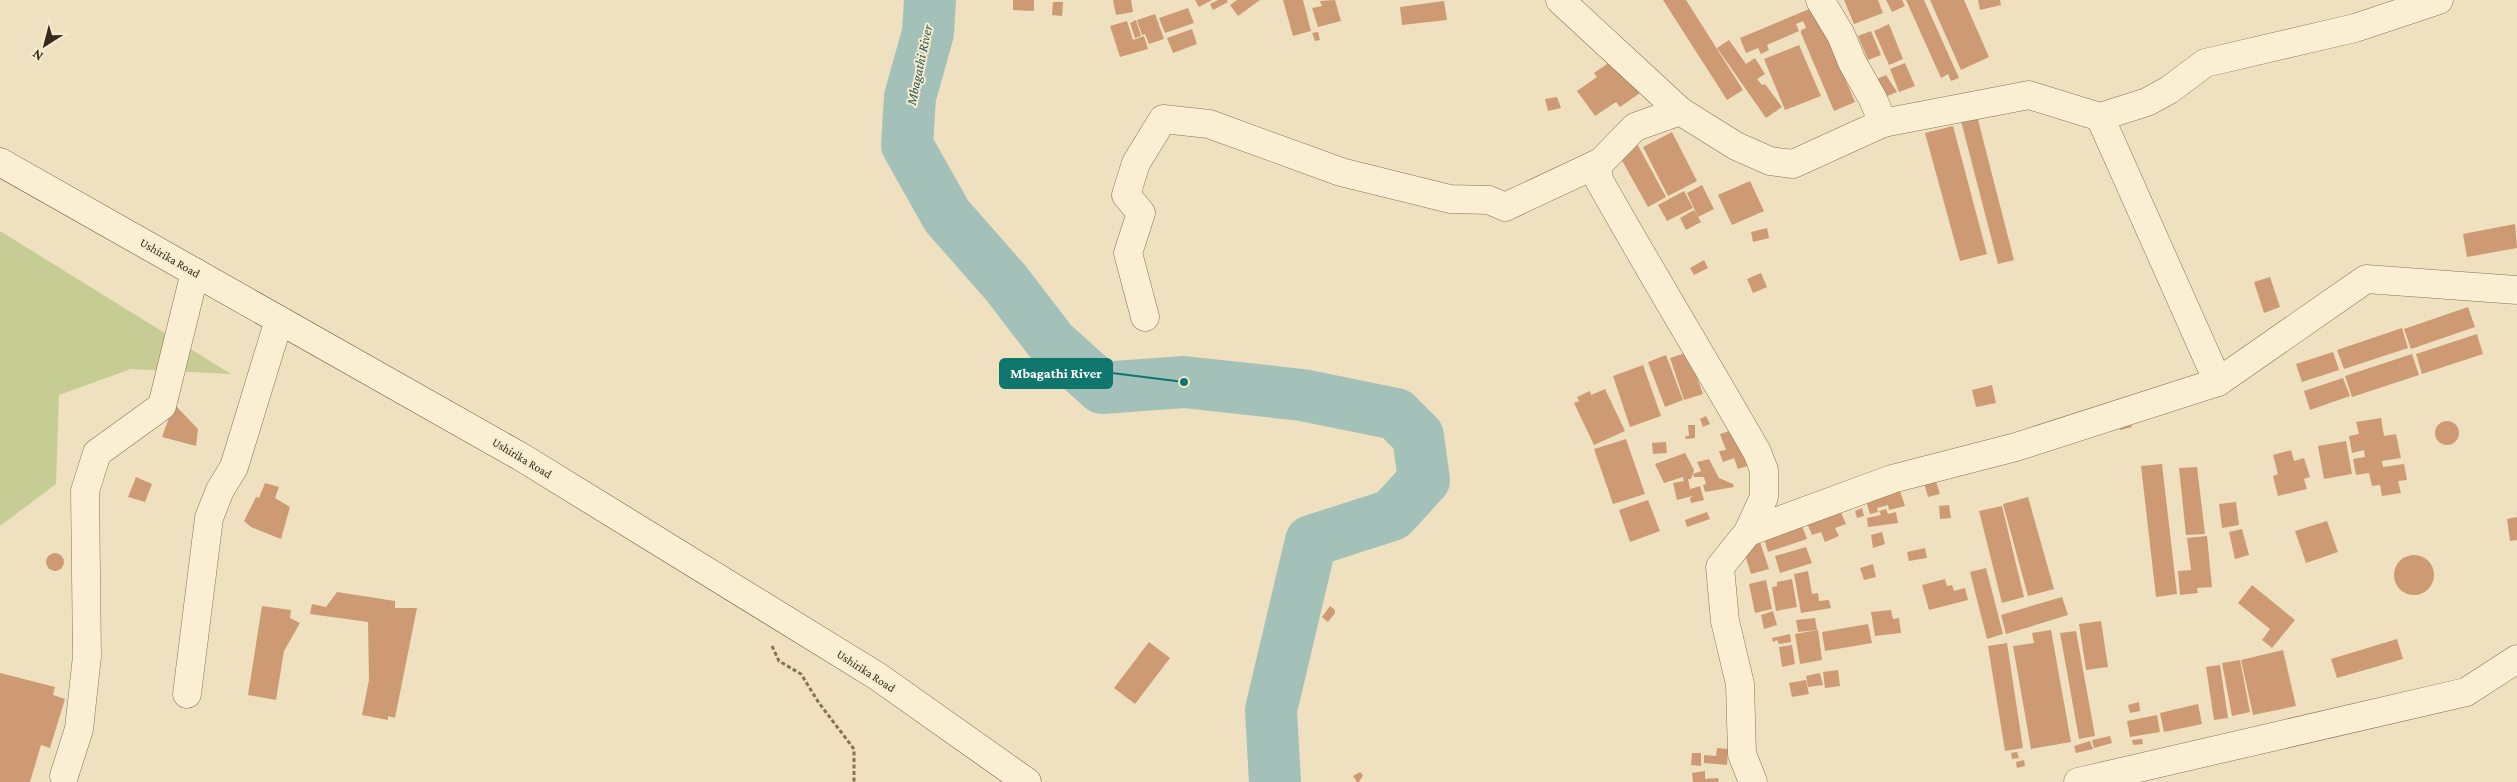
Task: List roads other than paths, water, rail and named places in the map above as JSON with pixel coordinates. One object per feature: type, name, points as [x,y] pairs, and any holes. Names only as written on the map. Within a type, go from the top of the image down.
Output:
[{"type":"street","points":[[1560,0],[1680,111],[1736,146],[1770,161],[1793,164],[1883,123],[2030,95],[2100,117],[2147,102],[2169,90],[2205,63],[2355,28],[2439,0]]},
{"type":"street","points":[[1820,0],[1841,35],[1852,62],[1873,99],[1883,123]]},
{"type":"street","points":[[1680,111],[1635,127],[1601,162],[1597,169],[1599,180],[1701,352],[1764,470],[1764,497],[1748,532],[1720,566],[1725,621],[1740,684],[1742,754],[1747,772],[1753,782]]},
{"type":"street","points":[[2100,117],[2218,382]]},
{"type":"street","points":[[1146,317],[1128,253],[1141,213],[1126,195],[1136,163],[1163,119],[1209,124],[1341,172],[1450,199],[1489,200],[1505,207],[1601,162]]},
{"type":"street","name":"Ushirika Road","points":[[0,162],[523,458],[877,676],[1026,782]]},
{"type":"street","points":[[64,776],[79,729],[87,656],[85,491],[97,453],[162,406],[195,272]]},
{"type":"street","points":[[1748,532],[1892,479],[2016,447],[2218,382],[2366,279],[2517,290]]},
{"type":"street","points":[[187,694],[210,518],[220,490],[234,467],[279,320]]},
{"type":"street","points":[[2078,782],[2466,692],[2517,659]]},
{"type":"waterway","name":"Mbagathi River","points":[[930,0],[928,33],[910,97],[907,145],[947,216],[1006,283],[1052,343],[1102,388],[1184,382],[1302,395],[1396,414],[1418,436],[1424,480],[1392,515],[1311,541],[1271,710],[1275,782]]},
{"type":"place","name":"Mbagathi River","points":[[1184,382]]}]
